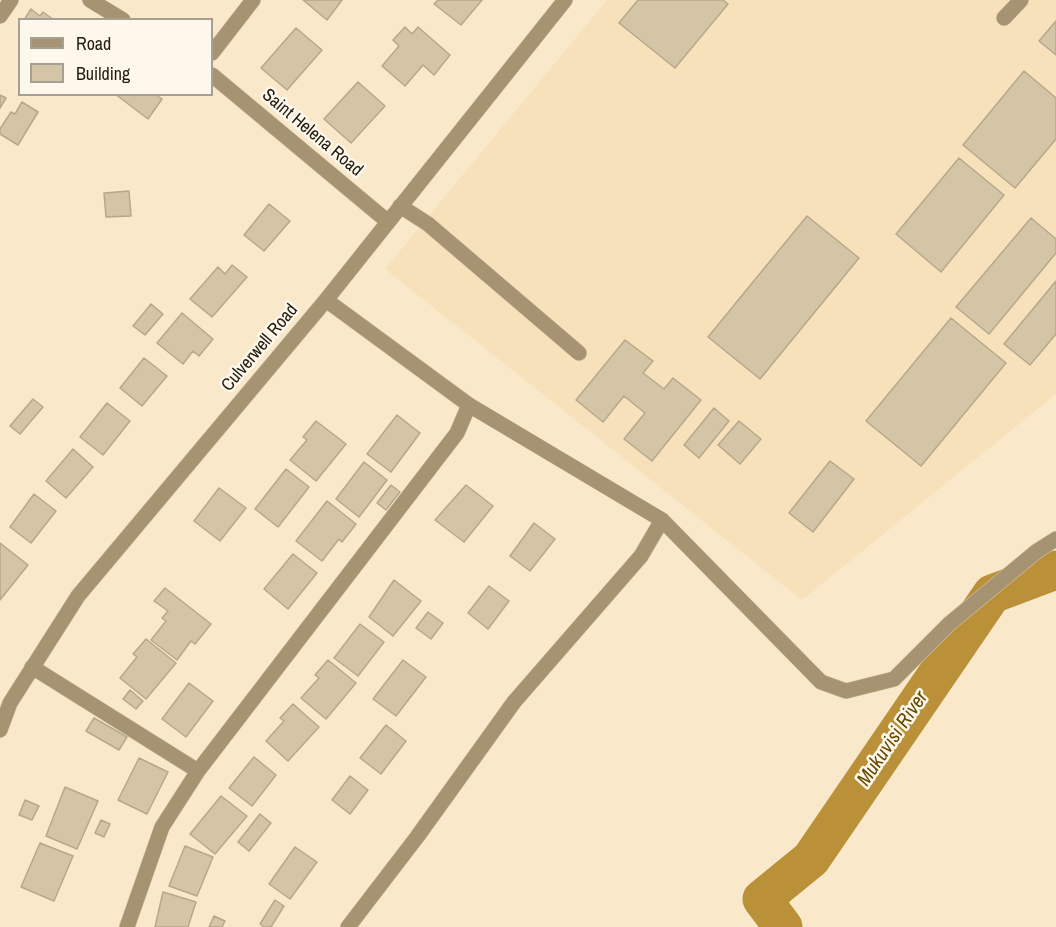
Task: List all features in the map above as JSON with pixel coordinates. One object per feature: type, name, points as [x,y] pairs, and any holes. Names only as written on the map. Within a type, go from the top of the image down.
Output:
[{"type":"street","points":[[0,16],[11,0]]},
{"type":"street","points":[[90,0],[120,18]]},
{"type":"street","points":[[213,52],[253,0]]},
{"type":"street","name":"Culverwell Road","points":[[0,730],[10,703],[78,596],[326,300],[565,0]]},
{"type":"street","points":[[1004,18],[1021,0]]},
{"type":"street","name":"Saint Helena Road","points":[[213,76],[387,221]]},
{"type":"street","points":[[400,206],[428,224],[579,353]]},
{"type":"street","points":[[326,300],[469,405],[662,520],[821,682],[846,691],[894,679],[950,624],[1037,551],[1056,539]]},
{"type":"street","points":[[127,927],[162,827],[198,771],[457,434],[469,405]]},
{"type":"street","points":[[348,927],[417,837],[514,702],[640,556],[662,520]]},
{"type":"street","points":[[32,667],[198,771]]},
{"type":"shaded area","points":[[607,0],[1056,0],[1056,394],[802,600],[385,269]]},
{"type":"building","points":[[303,0],[342,0],[327,20]]},
{"type":"building","points":[[438,0],[482,0],[461,25],[434,4]]},
{"type":"building","points":[[638,0],[723,0],[728,4],[675,68],[619,23]]},
{"type":"building","points":[[31,9],[40,16],[43,12],[51,18],[25,18]]},
{"type":"building","points":[[1056,21],[1056,55],[1039,41]]},
{"type":"building","points":[[405,27],[412,34],[418,27],[450,55],[434,75],[423,65],[405,86],[382,66],[399,46],[393,40]]},
{"type":"building","points":[[296,28],[322,50],[287,90],[261,68]]},
{"type":"building","points":[[1024,71],[1056,98],[1056,139],[1015,188],[963,145]]},
{"type":"building","points":[[358,82],[385,106],[351,143],[324,119]]},
{"type":"building","points":[[0,95],[6,98],[0,108]]},
{"type":"building","points":[[118,96],[158,96],[162,99],[148,119]]},
{"type":"building","points":[[22,102],[38,112],[18,145],[0,134],[0,129],[11,112],[15,114]]},
{"type":"building","points":[[959,158],[1004,195],[941,272],[896,234]]},
{"type":"building","points":[[129,191],[131,216],[106,217],[104,193]]},
{"type":"building","points":[[269,204],[290,221],[264,251],[244,235]]},
{"type":"building","points":[[807,216],[859,258],[760,379],[708,337]]},
{"type":"building","points":[[1031,218],[1056,239],[1056,253],[989,334],[956,307]]},
{"type":"building","points":[[232,265],[247,277],[212,317],[190,299],[218,267],[225,274]]},
{"type":"building","points":[[1056,281],[1056,334],[1030,365],[1004,344]]},
{"type":"building","points":[[151,304],[163,314],[145,335],[133,326]]},
{"type":"building","points":[[182,313],[213,339],[199,356],[193,351],[183,364],[157,343]]},
{"type":"building","points":[[951,318],[1006,363],[921,466],[866,421]]},
{"type":"building","points":[[625,340],[653,361],[643,373],[664,389],[673,378],[701,400],[652,461],[624,439],[645,413],[624,396],[603,422],[576,400]]},
{"type":"building","points":[[144,358],[167,376],[142,406],[120,388]]},
{"type":"building","points":[[33,399],[43,407],[20,434],[10,426]]},
{"type":"building","points":[[107,403],[130,421],[103,455],[80,437]]},
{"type":"building","points":[[714,408],[729,421],[699,458],[684,445]]},
{"type":"building","points":[[397,415],[420,433],[391,472],[367,454]]},
{"type":"building","points":[[316,421],[346,444],[316,481],[290,460],[307,440],[303,437]]},
{"type":"building","points":[[739,421],[761,439],[740,464],[718,445]]},
{"type":"building","points":[[73,449],[93,467],[66,498],[46,481]]},
{"type":"building","points":[[830,461],[854,479],[813,532],[789,513]]},
{"type":"building","points":[[364,462],[387,480],[359,517],[336,499]]},
{"type":"building","points":[[286,469],[309,487],[278,527],[255,509]]},
{"type":"building","points":[[391,485],[400,492],[386,510],[377,503]]},
{"type":"building","points":[[466,485],[493,506],[464,542],[435,520]]},
{"type":"building","points":[[219,488],[246,508],[220,541],[194,521]]},
{"type":"building","points":[[34,494],[56,511],[31,543],[10,527]]},
{"type":"building","points":[[327,501],[356,524],[342,542],[339,539],[322,561],[296,541]]},
{"type":"building","points":[[534,523],[555,539],[530,571],[510,556]]},
{"type":"building","points":[[0,543],[28,565],[0,600]]},
{"type":"building","points":[[293,554],[317,573],[288,609],[264,589]]},
{"type":"building","points":[[394,580],[421,601],[393,636],[369,617]]},
{"type":"building","points":[[489,586],[509,601],[488,629],[468,613]]},
{"type":"building","points":[[165,588],[211,624],[195,644],[191,641],[177,660],[151,640],[166,621],[162,618],[168,611],[154,601]]},
{"type":"building","points":[[428,612],[443,623],[431,639],[416,628]]},
{"type":"building","points":[[360,624],[384,642],[358,676],[334,658]]},
{"type":"building","points":[[146,639],[176,663],[146,699],[120,678],[137,657],[133,654]]},
{"type":"building","points":[[328,660],[356,683],[326,719],[301,698],[319,678],[315,675]]},
{"type":"building","points":[[403,660],[426,677],[396,716],[373,699]]},
{"type":"building","points":[[189,683],[213,701],[186,737],[162,719]]},
{"type":"building","points":[[130,690],[143,701],[136,709],[123,699]]},
{"type":"building","points":[[293,704],[319,727],[288,761],[266,741],[284,721],[280,718]]},
{"type":"building","points":[[94,718],[127,737],[119,750],[86,731]]},
{"type":"building","points":[[386,725],[406,741],[381,774],[360,758]]},
{"type":"building","points":[[254,757],[276,775],[252,806],[229,788]]},
{"type":"building","points":[[139,758],[168,772],[147,814],[118,800]]},
{"type":"building","points":[[350,776],[368,790],[350,814],[332,800]]},
{"type":"building","points":[[65,787],[98,801],[77,849],[46,836]]},
{"type":"building","points":[[221,796],[247,816],[215,854],[190,834]]},
{"type":"building","points":[[25,800],[39,806],[32,820],[19,815]]},
{"type":"building","points":[[260,814],[271,823],[249,851],[238,842]]},
{"type":"building","points":[[101,820],[110,824],[104,837],[95,833]]},
{"type":"building","points":[[40,843],[73,856],[54,901],[21,887]]},
{"type":"building","points":[[185,846],[213,857],[197,896],[169,886]]},
{"type":"building","points":[[295,847],[317,862],[290,899],[269,884]]},
{"type":"building","points":[[163,892],[196,902],[188,927],[155,927]]},
{"type":"building","points":[[275,900],[284,906],[271,927],[264,927],[260,924]]},
{"type":"building","points":[[214,916],[225,921],[222,927],[209,927]]},
{"type":"waterway","name":"Mukuvisi River","points":[[783,927],[762,899],[811,859],[992,594],[1056,570]]}]
